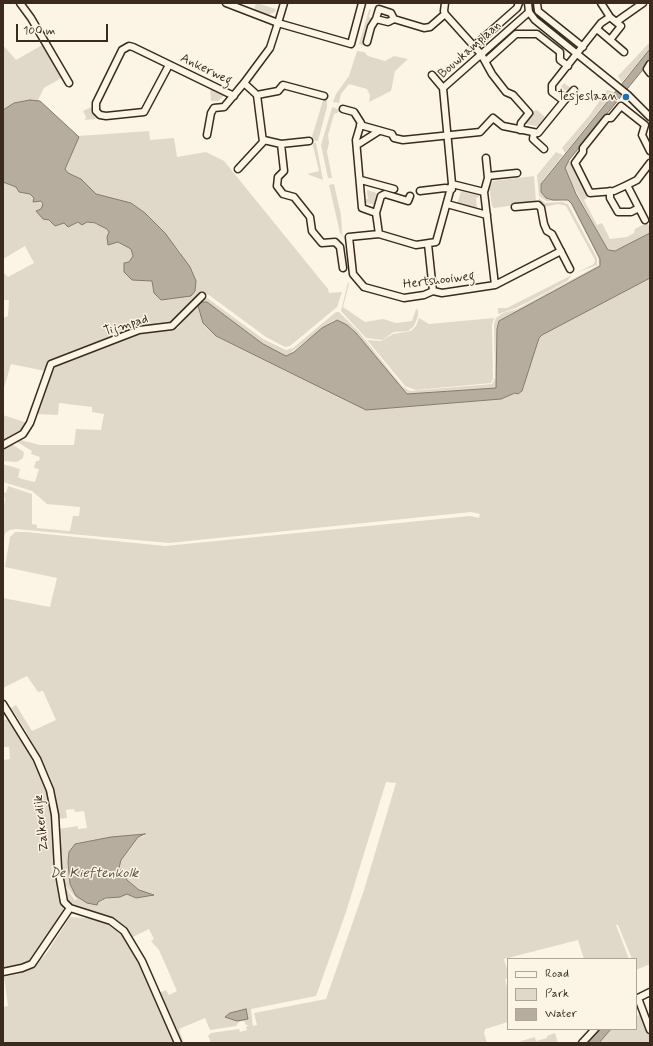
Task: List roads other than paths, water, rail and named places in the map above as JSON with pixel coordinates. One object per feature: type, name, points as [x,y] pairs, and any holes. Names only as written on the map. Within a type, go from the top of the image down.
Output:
[{"type":"street","points":[[20,3],[32,18],[69,83]]},
{"type":"street","points":[[226,3],[278,23],[351,44],[362,3]]},
{"type":"street","points":[[207,135],[211,113],[214,108],[224,107],[270,48],[284,3]]},
{"type":"street","points":[[445,3],[445,14],[481,54],[492,74],[506,92],[513,95],[529,113],[521,123],[520,130]]},
{"type":"street","points":[[528,3],[529,12],[535,20],[618,86],[650,117]]},
{"type":"street","points":[[537,3],[538,11],[583,47]]},
{"type":"street","points":[[601,3],[610,17],[621,26],[610,40]]},
{"type":"street","points":[[616,22],[644,3]]},
{"type":"street","name":"Bouwkamplaan","points":[[474,46],[517,8],[519,4]]},
{"type":"street","points":[[367,42],[371,27],[376,19],[379,9],[391,13],[394,19]]},
{"type":"street","name":"Bouwkamplaan","points":[[428,244],[436,242],[452,187],[443,88],[529,12]]},
{"type":"street","points":[[376,19],[388,22],[394,19],[424,28],[430,27],[445,14]]},
{"type":"street","points":[[564,101],[552,92],[551,87],[601,23],[610,17]]},
{"type":"street","points":[[597,29],[624,52]]},
{"type":"street","name":"Bouwkamplaan","points":[[486,61],[516,34],[537,34],[560,52],[560,60],[568,66]]},
{"type":"street","name":"Ankerweg","points":[[169,65],[144,112],[106,116],[100,115],[96,111],[96,103],[124,48],[133,47],[234,96]]},
{"type":"street","points":[[650,64],[647,69],[650,73]]},
{"type":"street","points":[[432,75],[443,88]]},
{"type":"street","points":[[244,83],[257,94],[264,140]]},
{"type":"street","points":[[257,94],[278,91],[283,85],[324,96]]},
{"type":"street","points":[[544,149],[533,139],[536,133],[574,90]]},
{"type":"street","points":[[650,151],[642,135],[645,126],[621,106],[611,118],[606,118],[575,163],[590,193],[610,191],[627,185],[637,180],[650,163]]},
{"type":"street","points":[[343,109],[357,114],[360,125],[356,140],[361,180],[362,208],[376,213]]},
{"type":"street","points":[[360,125],[403,140],[480,132],[493,118],[503,126],[536,133]]},
{"type":"street","points":[[357,145],[379,131]]},
{"type":"street","points":[[264,140],[281,144],[309,141]]},
{"type":"street","points":[[238,169],[264,140]]},
{"type":"street","points":[[281,144],[284,171],[278,177],[277,186],[283,194],[294,198],[310,217],[312,231],[322,243],[335,242],[340,247],[343,268]]},
{"type":"street","points":[[486,158],[488,176],[484,192],[495,285]]},
{"type":"street","points":[[488,176],[518,173]]},
{"type":"street","points":[[361,180],[394,189]]},
{"type":"street","points":[[627,185],[645,220]]},
{"type":"street","points":[[420,191],[452,187],[484,192]]},
{"type":"street","points":[[610,191],[610,198],[618,212],[631,212],[639,208]]},
{"type":"street","points":[[410,196],[408,201],[385,194],[381,196],[376,213],[379,234],[416,245],[428,244],[433,291]]},
{"type":"street","points":[[448,204],[487,215]]},
{"type":"street","points":[[515,207],[538,205],[541,208],[547,231],[552,234],[570,269]]},
{"type":"street","name":"Hertshooiweg","points":[[379,234],[349,237],[353,274],[364,287],[404,298],[424,295],[433,291],[449,292],[495,285],[561,251]]},
{"type":"street","name":"Tijmpad","points":[[3,445],[22,434],[30,423],[49,368],[56,361],[139,330],[172,326],[202,296]]},
{"type":"street","name":"Zalkerdijk","points":[[3,704],[37,759],[50,790],[55,814],[60,889],[64,902],[70,908]]},
{"type":"street","points":[[3,972],[32,964],[70,908],[111,921],[124,931],[142,961],[178,1043]]},
{"type":"street","points":[[650,992],[637,998],[650,1030]]},
{"type":"street","points":[[582,1043],[594,1030]]},
{"type":"water","points":[[650,49],[650,61],[569,160],[565,168],[576,194],[608,250],[615,251],[650,233],[650,278],[542,335],[539,338],[522,391],[518,394],[515,393],[501,399],[366,410],[216,336],[203,323],[198,306],[202,302],[207,302],[263,344],[286,356],[294,352],[322,328],[337,320],[347,325],[356,333],[407,394],[496,388],[497,329],[499,321],[600,266],[600,259],[572,204],[568,200],[553,200],[546,198],[541,192],[541,184]]},
{"type":"water","points":[[30,100],[40,101],[79,137],[65,169],[68,173],[81,179],[96,194],[131,203],[145,213],[165,233],[190,267],[196,281],[195,291],[191,296],[161,300],[154,293],[152,281],[132,280],[124,272],[124,263],[129,262],[133,256],[131,249],[118,242],[108,245],[107,237],[109,232],[107,229],[95,223],[87,222],[82,225],[78,222],[68,227],[64,223],[55,226],[49,220],[43,219],[36,211],[41,209],[43,204],[41,201],[33,202],[34,198],[30,194],[19,192],[16,187],[3,182],[3,110],[14,103]]},
{"type":"water","name":"De Kieftenkolk","points":[[145,834],[138,837],[121,860],[119,868],[127,880],[139,890],[154,895],[136,898],[127,894],[120,897],[106,898],[98,902],[97,905],[87,903],[76,896],[70,884],[68,862],[69,852],[75,844],[111,837]]},
{"type":"water","points":[[246,1009],[248,1019],[237,1021],[225,1017],[230,1013]]},
{"type":"water","points":[[600,1030],[610,1030],[599,1043],[587,1043]]},
{"type":"place","name":"Tesjeslaan","points":[[626,97]]}]
